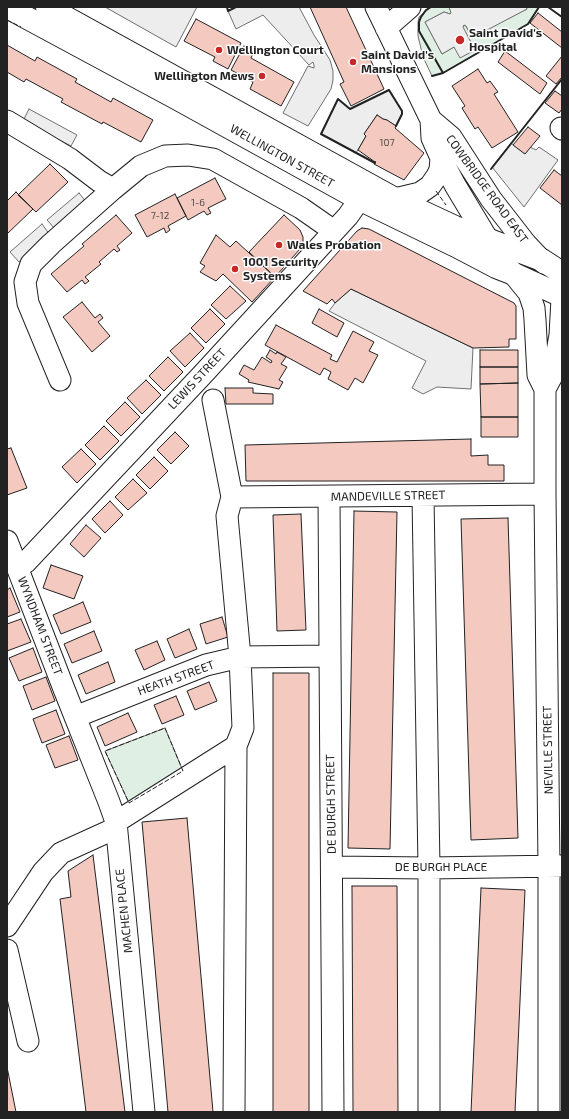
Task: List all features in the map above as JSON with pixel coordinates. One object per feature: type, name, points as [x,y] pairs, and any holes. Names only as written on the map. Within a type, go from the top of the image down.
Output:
[{"type":"main road","name":"WELLINGTON STREET","points":[[8,7],[190,106],[363,191],[396,198],[455,227],[542,260]]},
{"type":"main road","name":"WELLINGTON STREET","points":[[47,7],[456,246],[496,267],[562,296]]},
{"type":"main road","name":"COWBRIDGE ROAD EAST","points":[[542,260],[562,273]]},
{"type":"street","name":"COWBRIDGE ROAD EAST","points":[[376,7],[431,120],[432,138],[441,158],[459,192],[488,239],[502,261],[514,274]]},
{"type":"street","points":[[386,28],[410,7]]},
{"type":"street","name":"COWBRIDGE ROAD EAST","points":[[431,120],[451,137],[491,199],[526,244],[542,260],[556,280],[562,296]]},
{"type":"street","points":[[7,121],[70,159],[99,181],[113,189]]},
{"type":"street","points":[[60,380],[28,303],[25,282],[31,264],[51,244],[141,166],[165,156],[188,155],[213,159],[301,208],[334,231]]},
{"type":"street","name":"COWBRIDGE ROAD EAST","points":[[396,198],[420,193],[430,186],[440,170],[441,158]]},
{"type":"street","name":"LEWIS STREET","points":[[18,567],[26,562],[204,373],[348,216],[363,191]]},
{"type":"street","name":"NEVILLE STREET","points":[[514,274],[529,293],[534,308],[538,375],[545,389],[553,472],[545,494],[556,867],[549,1112]]},
{"type":"street","name":"NEVILLE STREET","points":[[545,389],[553,374],[560,335],[562,299]]},
{"type":"street","points":[[213,400],[232,497],[226,516],[240,657],[243,728],[236,746],[234,1112]]},
{"type":"street","name":"MANDEVILLE STREET","points":[[232,497],[545,494]]},
{"type":"street","points":[[423,496],[429,868],[429,1112]]},
{"type":"street","name":"DE BURGH STREET","points":[[330,497],[333,1112]]},
{"type":"street","name":"WYNDHAM STREET","points":[[7,541],[75,717]]},
{"type":"street","name":"HEATH STREET","points":[[75,717],[206,665],[240,657],[330,656]]},
{"type":"street","name":"MACHEN PLACE","points":[[75,717],[109,802],[116,825],[144,1112]]},
{"type":"street","points":[[7,926],[43,872],[61,854],[116,825],[236,746]]},
{"type":"street","name":"DE BURGH PLACE","points":[[332,867],[556,867]]},
{"type":"street","points":[[7,950],[28,1041]]},
{"type":"green space","points":[[431,7],[449,7],[452,13],[450,14],[444,12],[425,22],[442,54],[454,47],[464,25],[472,37],[527,9],[526,7],[539,7],[528,24],[443,73],[432,76],[423,57],[418,36],[419,17]]},
{"type":"green space","points":[[165,728],[183,771],[129,803],[105,751]]},
{"type":"shaded area","points":[[105,7],[197,7],[176,47]]},
{"type":"shaded area","points":[[236,7],[299,7],[330,60],[333,71],[331,89],[308,126],[283,113],[308,66],[314,68],[313,62],[309,65],[263,15],[236,29],[228,11]]},
{"type":"shaded area","points":[[449,7],[526,7],[527,9],[472,38],[464,25],[463,27],[475,50],[460,58],[454,47],[442,54],[425,22],[444,12],[450,14]]},
{"type":"shaded area","points":[[389,90],[402,111],[396,126],[377,115],[364,134],[366,136],[356,153],[321,134],[338,99],[350,109]]},
{"type":"shaded area","points":[[29,109],[77,135],[71,146],[23,121]]},
{"type":"shaded area","points":[[511,143],[525,154],[530,147],[536,150],[539,147],[558,160],[524,207],[492,167]]},
{"type":"shaded area","points":[[79,193],[87,203],[56,230],[47,220]]},
{"type":"shaded area","points":[[42,224],[50,235],[19,262],[10,252]]},
{"type":"shaded area","points":[[351,289],[473,348],[471,389],[437,387],[423,394],[412,388],[426,361],[329,311],[335,303]]},
{"type":"building","name":"Saint David's Mansions","points":[[310,7],[346,7],[384,89],[351,106],[340,84],[344,82]]},
{"type":"building","points":[[538,13],[562,32],[562,48],[530,23]]},
{"type":"building","name":"Wellington Court","points":[[196,19],[241,43],[228,69],[213,61],[215,57],[184,41]]},
{"type":"building","points":[[7,45],[35,61],[37,57],[77,79],[75,82],[111,102],[113,98],[153,120],[141,142],[103,122],[102,124],[61,102],[63,99],[26,79],[24,82],[7,72]]},
{"type":"building","name":"Wellington Mews","points":[[244,46],[254,51],[251,58],[294,82],[281,106],[250,89],[253,82],[231,70]]},
{"type":"building","points":[[505,51],[547,83],[540,94],[498,62]]},
{"type":"building","points":[[562,56],[562,77],[556,84],[546,76]]},
{"type":"building","points":[[478,69],[487,83],[490,81],[498,92],[494,94],[518,132],[492,148],[478,127],[475,129],[462,108],[465,106],[452,86]]},
{"type":"building","points":[[555,91],[562,96],[562,109],[559,113],[545,103]]},
{"type":"building","points":[[377,115],[396,126],[395,128],[424,153],[404,180],[374,164],[375,162],[358,150],[366,136],[364,134]]},
{"type":"building","points":[[528,127],[540,136],[525,154],[513,145]]},
{"type":"building","points":[[50,164],[68,182],[36,212],[18,195]]},
{"type":"building","points":[[554,170],[562,176],[562,205],[540,188]]},
{"type":"building","points":[[215,178],[226,199],[208,208],[211,213],[207,215],[204,211],[188,220],[177,198]]},
{"type":"building","points":[[16,192],[33,209],[7,234],[7,201]]},
{"type":"building","points":[[175,194],[186,216],[168,226],[170,230],[166,233],[164,228],[147,237],[135,215]]},
{"type":"building","points":[[116,215],[132,233],[117,246],[120,250],[117,252],[114,249],[99,262],[101,264],[85,277],[89,281],[85,284],[82,280],[67,292],[51,274],[84,246],[82,244]]},
{"type":"building","name":"Wales Probation","points":[[284,215],[300,230],[303,237],[303,243],[300,249],[275,277],[249,252]]},
{"type":"building","points":[[362,228],[369,229],[514,303],[516,306],[516,339],[509,339],[509,347],[473,348],[351,289],[335,303],[332,299],[327,304],[303,291],[357,231]]},
{"type":"building","name":"1001 Security Systems","points":[[216,235],[230,247],[236,241],[275,277],[252,302],[223,274],[216,281],[200,272],[205,266],[200,263]]},
{"type":"building","points":[[230,286],[246,301],[226,319],[211,305]]},
{"type":"building","points":[[82,302],[95,318],[100,314],[103,318],[98,322],[110,336],[92,352],[63,317]]},
{"type":"building","points":[[210,309],[225,324],[206,343],[191,328]]},
{"type":"building","points":[[319,309],[344,323],[337,337],[312,323]]},
{"type":"building","points":[[276,325],[332,355],[330,359],[337,362],[353,331],[374,342],[369,351],[378,355],[363,383],[355,378],[348,390],[328,379],[331,372],[324,368],[320,375],[265,345]]},
{"type":"building","points":[[190,333],[204,348],[185,367],[170,351]]},
{"type":"building","points":[[270,350],[276,354],[277,352],[286,357],[281,364],[287,367],[279,380],[283,382],[279,389],[248,382],[249,380],[239,374],[244,365],[254,370],[262,357],[271,363],[272,361],[266,357]]},
{"type":"building","points":[[480,350],[518,350],[518,367],[480,367]]},
{"type":"building","points":[[168,357],[183,372],[164,391],[149,376]]},
{"type":"building","points":[[480,367],[518,367],[518,383],[480,384]]},
{"type":"building","points":[[146,380],[161,395],[142,414],[127,398]]},
{"type":"building","points":[[518,383],[518,417],[481,417],[480,384]]},
{"type":"building","points":[[225,388],[253,388],[253,393],[273,394],[273,404],[226,404]]},
{"type":"building","points":[[125,402],[140,417],[121,436],[106,421]]},
{"type":"building","points":[[481,417],[518,417],[518,437],[481,437]]},
{"type":"building","points":[[104,426],[119,441],[100,460],[85,445]]},
{"type":"building","points":[[175,432],[189,446],[171,464],[157,450]]},
{"type":"building","points":[[471,439],[471,456],[488,455],[488,465],[504,465],[504,481],[246,481],[245,445]]},
{"type":"building","points":[[11,448],[27,488],[7,495],[7,449]]},
{"type":"building","points":[[81,449],[96,464],[77,483],[62,467]]},
{"type":"building","points":[[154,457],[168,471],[150,489],[136,475]]},
{"type":"building","points":[[133,479],[147,493],[128,510],[115,497]]},
{"type":"building","points":[[110,501],[123,515],[105,533],[92,519]]},
{"type":"building","points":[[354,511],[397,512],[390,849],[348,848]]},
{"type":"building","points":[[301,514],[306,630],[277,631],[273,515]]},
{"type":"building","points":[[508,518],[518,838],[471,840],[461,519]]},
{"type":"building","points":[[86,525],[101,538],[84,557],[70,544]]},
{"type":"building","points":[[51,565],[83,576],[74,599],[43,588]]},
{"type":"building","points":[[10,588],[20,612],[7,617],[7,590]]},
{"type":"building","points":[[83,602],[91,622],[61,634],[53,615]]},
{"type":"building","points":[[222,617],[228,637],[206,644],[200,624]]},
{"type":"building","points":[[21,619],[31,642],[7,651],[7,624]]},
{"type":"building","points":[[189,629],[197,649],[175,658],[167,639]]},
{"type":"building","points":[[94,631],[102,651],[72,663],[64,644]]},
{"type":"building","points":[[157,641],[165,660],[144,670],[135,650]]},
{"type":"building","points":[[33,648],[42,672],[19,681],[9,658]]},
{"type":"building","points":[[108,662],[115,682],[86,694],[78,675]]},
{"type":"building","points":[[273,673],[309,673],[309,1112],[273,1112]]},
{"type":"building","points":[[46,677],[55,701],[32,710],[23,686]]},
{"type":"building","points":[[209,682],[217,701],[195,710],[187,691]]},
{"type":"building","points":[[176,696],[184,715],[162,724],[154,705]]},
{"type":"building","points":[[56,710],[65,734],[42,743],[33,719]]},
{"type":"building","points":[[128,713],[137,732],[105,746],[97,727]]},
{"type":"building","points":[[69,736],[78,760],[55,768],[46,745]]},
{"type":"building","points":[[187,818],[213,1112],[168,1112],[142,822]]},
{"type":"building","points":[[93,855],[125,1112],[86,1112],[60,899],[71,897],[68,871]]},
{"type":"building","points":[[352,886],[397,886],[398,1112],[353,1112]]},
{"type":"building","points":[[481,888],[525,890],[515,1112],[471,1112]]},
{"type":"building","points":[[7,1067],[16,1112],[7,1112]]},
{"type":"fence","points":[[7,20],[21,27]]},
{"type":"fence","points":[[436,191],[446,205]]},
{"type":"fence","points":[[165,728],[183,771],[129,803],[105,751],[165,728]]},
{"type":"wall","points":[[227,7],[228,11],[236,7]]},
{"type":"wall","points":[[431,7],[426,10],[421,17],[419,22],[419,31],[443,73]]},
{"type":"wall","points":[[432,76],[443,73],[528,24],[539,7]]},
{"type":"wall","points":[[548,7],[562,17]]},
{"type":"wall","points":[[491,169],[562,79]]},
{"type":"wall","points":[[375,162],[321,134],[338,99],[350,109],[389,90],[402,111],[396,126]]},
{"type":"place","name":"Saint David's Hospital","points":[[460,40]]},
{"type":"place","name":"Wellington Court","points":[[219,50]]},
{"type":"place","name":"Saint David's Mansions","points":[[353,62]]},
{"type":"place","name":"Wellington Mews","points":[[262,76]]},
{"type":"place","name":"Wales Probation","points":[[279,245]]},
{"type":"place","name":"1001 Security Systems","points":[[235,269]]}]
